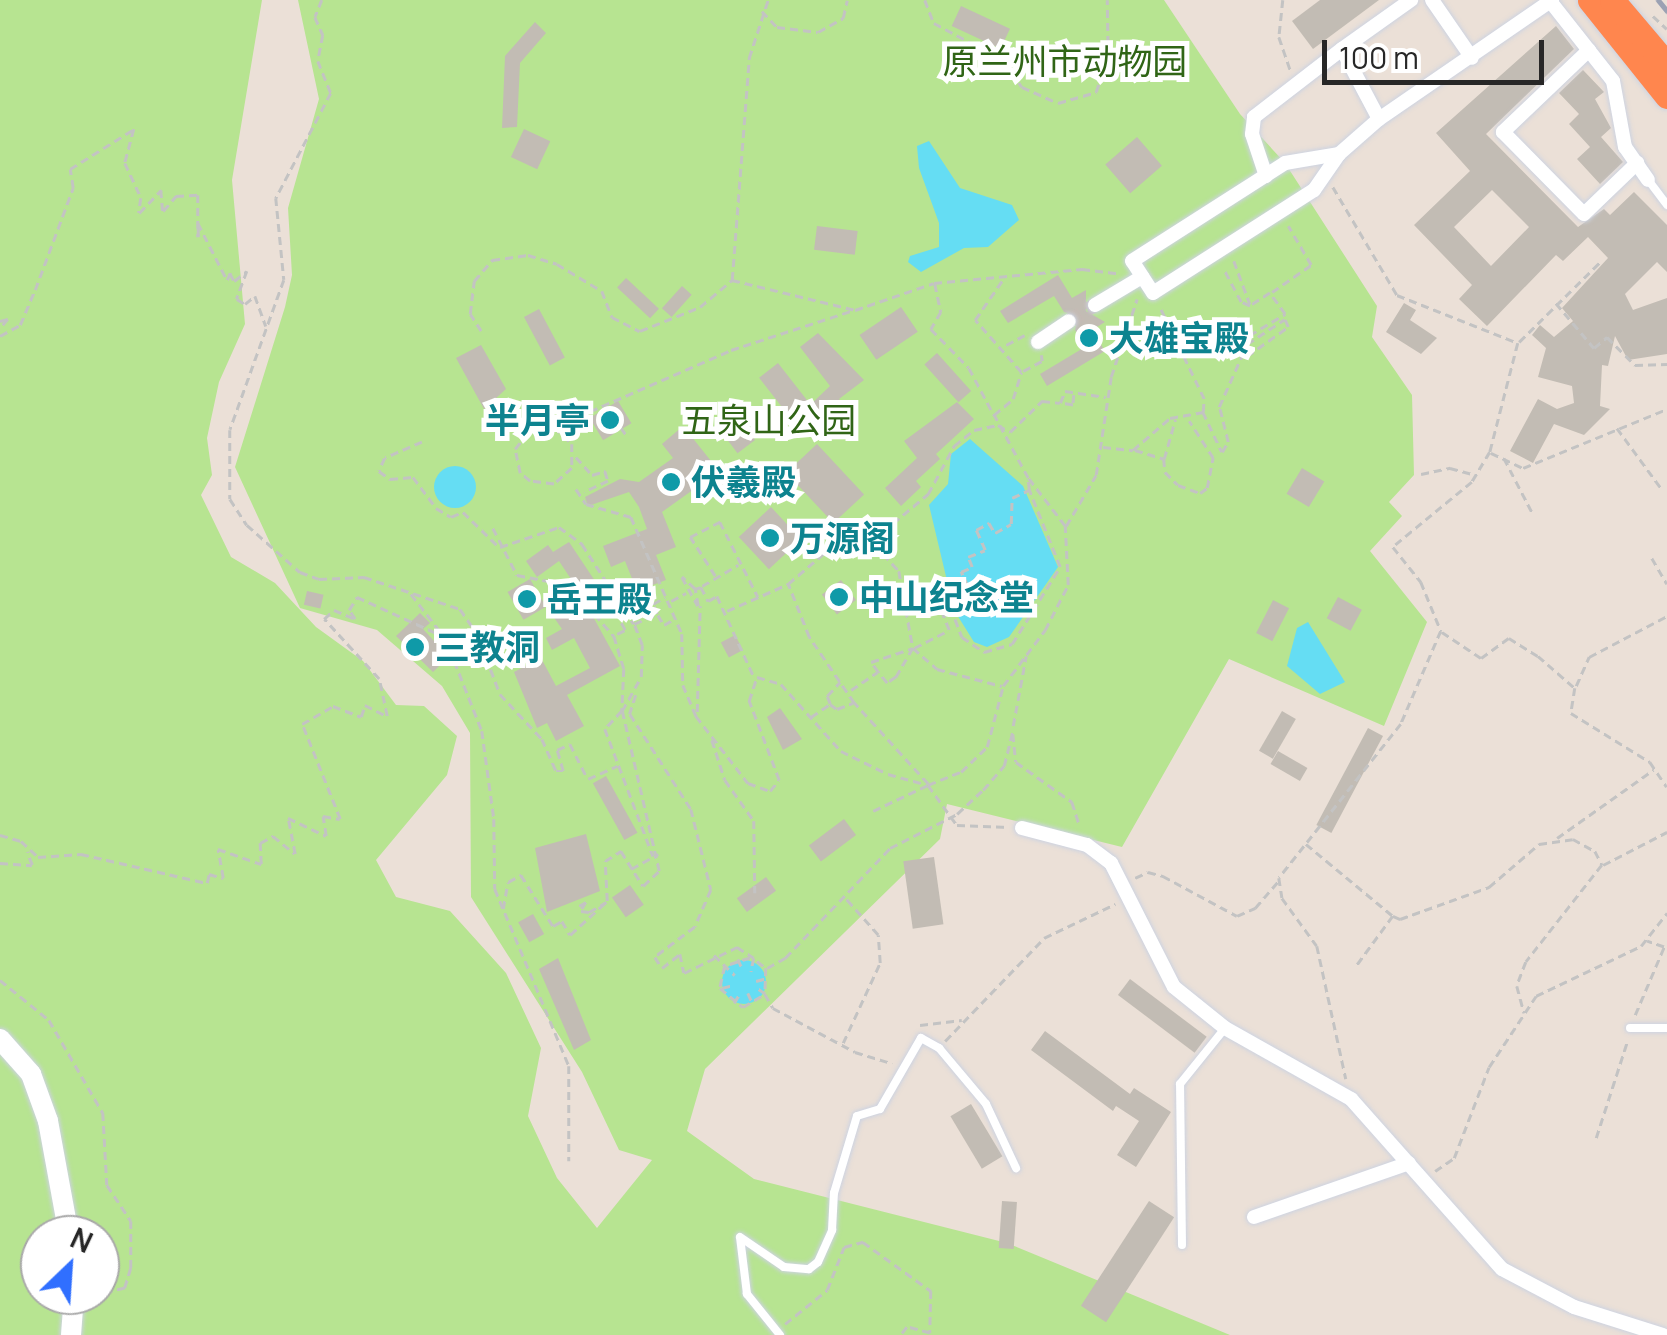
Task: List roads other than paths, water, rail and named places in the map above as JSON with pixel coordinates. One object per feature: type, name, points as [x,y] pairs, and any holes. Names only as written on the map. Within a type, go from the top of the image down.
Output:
[{"type":"highway","points":[[1590,0],[1667,96]]},
{"type":"highway","points":[[1612,0],[1667,65]]},
{"type":"main road","points":[[0,1038],[31,1074],[48,1121],[65,1215]]},
{"type":"street","points":[[1266,176],[1252,134],[1254,117],[1411,0]]},
{"type":"street","points":[[1432,0],[1472,58]]},
{"type":"street","points":[[1339,154],[1285,164],[1132,262],[1153,293],[1280,212],[1327,177],[1339,154],[1379,119],[1551,0],[1613,81],[1625,147],[1648,180]]},
{"type":"street","points":[[1342,49],[1379,119]]},
{"type":"street","points":[[1589,50],[1503,132],[1584,214],[1637,163]]},
{"type":"street","points":[[1095,305],[1142,277]]},
{"type":"street","points":[[1038,342],[1070,321]]},
{"type":"street","points":[[1022,828],[1087,846],[1110,863],[1174,987],[1225,1028],[1350,1099],[1518,1281],[1574,1307],[1663,1335]]},
{"type":"street","points":[[1254,1217],[1409,1163]]},
{"type":"lane","points":[[1648,180],[1667,205]]},
{"type":"lane","points":[[1182,1245],[1177,1101],[1180,1084],[1225,1028]]},
{"type":"lane","points":[[1630,1028],[1667,1028]]},
{"type":"lane","points":[[780,1332],[747,1294],[740,1237],[784,1266],[809,1269],[818,1262],[832,1230],[834,1192],[857,1116],[880,1110],[921,1038],[939,1048],[986,1104],[1016,1168]]},
{"type":"water","points":[[929,141],[960,188],[1012,205],[1019,220],[988,247],[964,248],[921,272],[908,262],[910,256],[939,247],[939,223],[919,168],[917,146]]},
{"type":"water","points":[[970,439],[1023,486],[1058,567],[1009,637],[987,647],[974,642],[954,610],[929,505],[948,484],[951,454]]},
{"type":"water","points":[[455,466],[470,472],[476,487],[470,502],[455,508],[440,502],[434,487],[440,472]]},
{"type":"water","points":[[1308,622],[1345,682],[1320,694],[1287,666],[1297,628]]},
{"type":"water","points":[[744,960],[759,967],[766,982],[759,997],[744,1004],[729,997],[722,982],[729,967]]},
{"type":"tunnel","points":[[1069,321],[1095,305]]},
{"type":"railway","points":[[1658,0],[1667,11]]},
{"type":"place","name":"大雄宝殿","points":[[1089,338]]},
{"type":"place","name":"半月亭","points":[[610,420]]},
{"type":"place","name":"伏羲殿","points":[[671,482]]},
{"type":"place","name":"万源阁","points":[[770,538]]},
{"type":"place","name":"中山纪念堂","points":[[839,597]]},
{"type":"place","name":"岳王殿","points":[[527,599]]},
{"type":"place","name":"三教洞","points":[[415,647]]},
{"type":"park label","name":"原兰州市动物园","points":[[1065,61]]},
{"type":"park label","name":"五泉山公园","points":[[769,420]]}]
